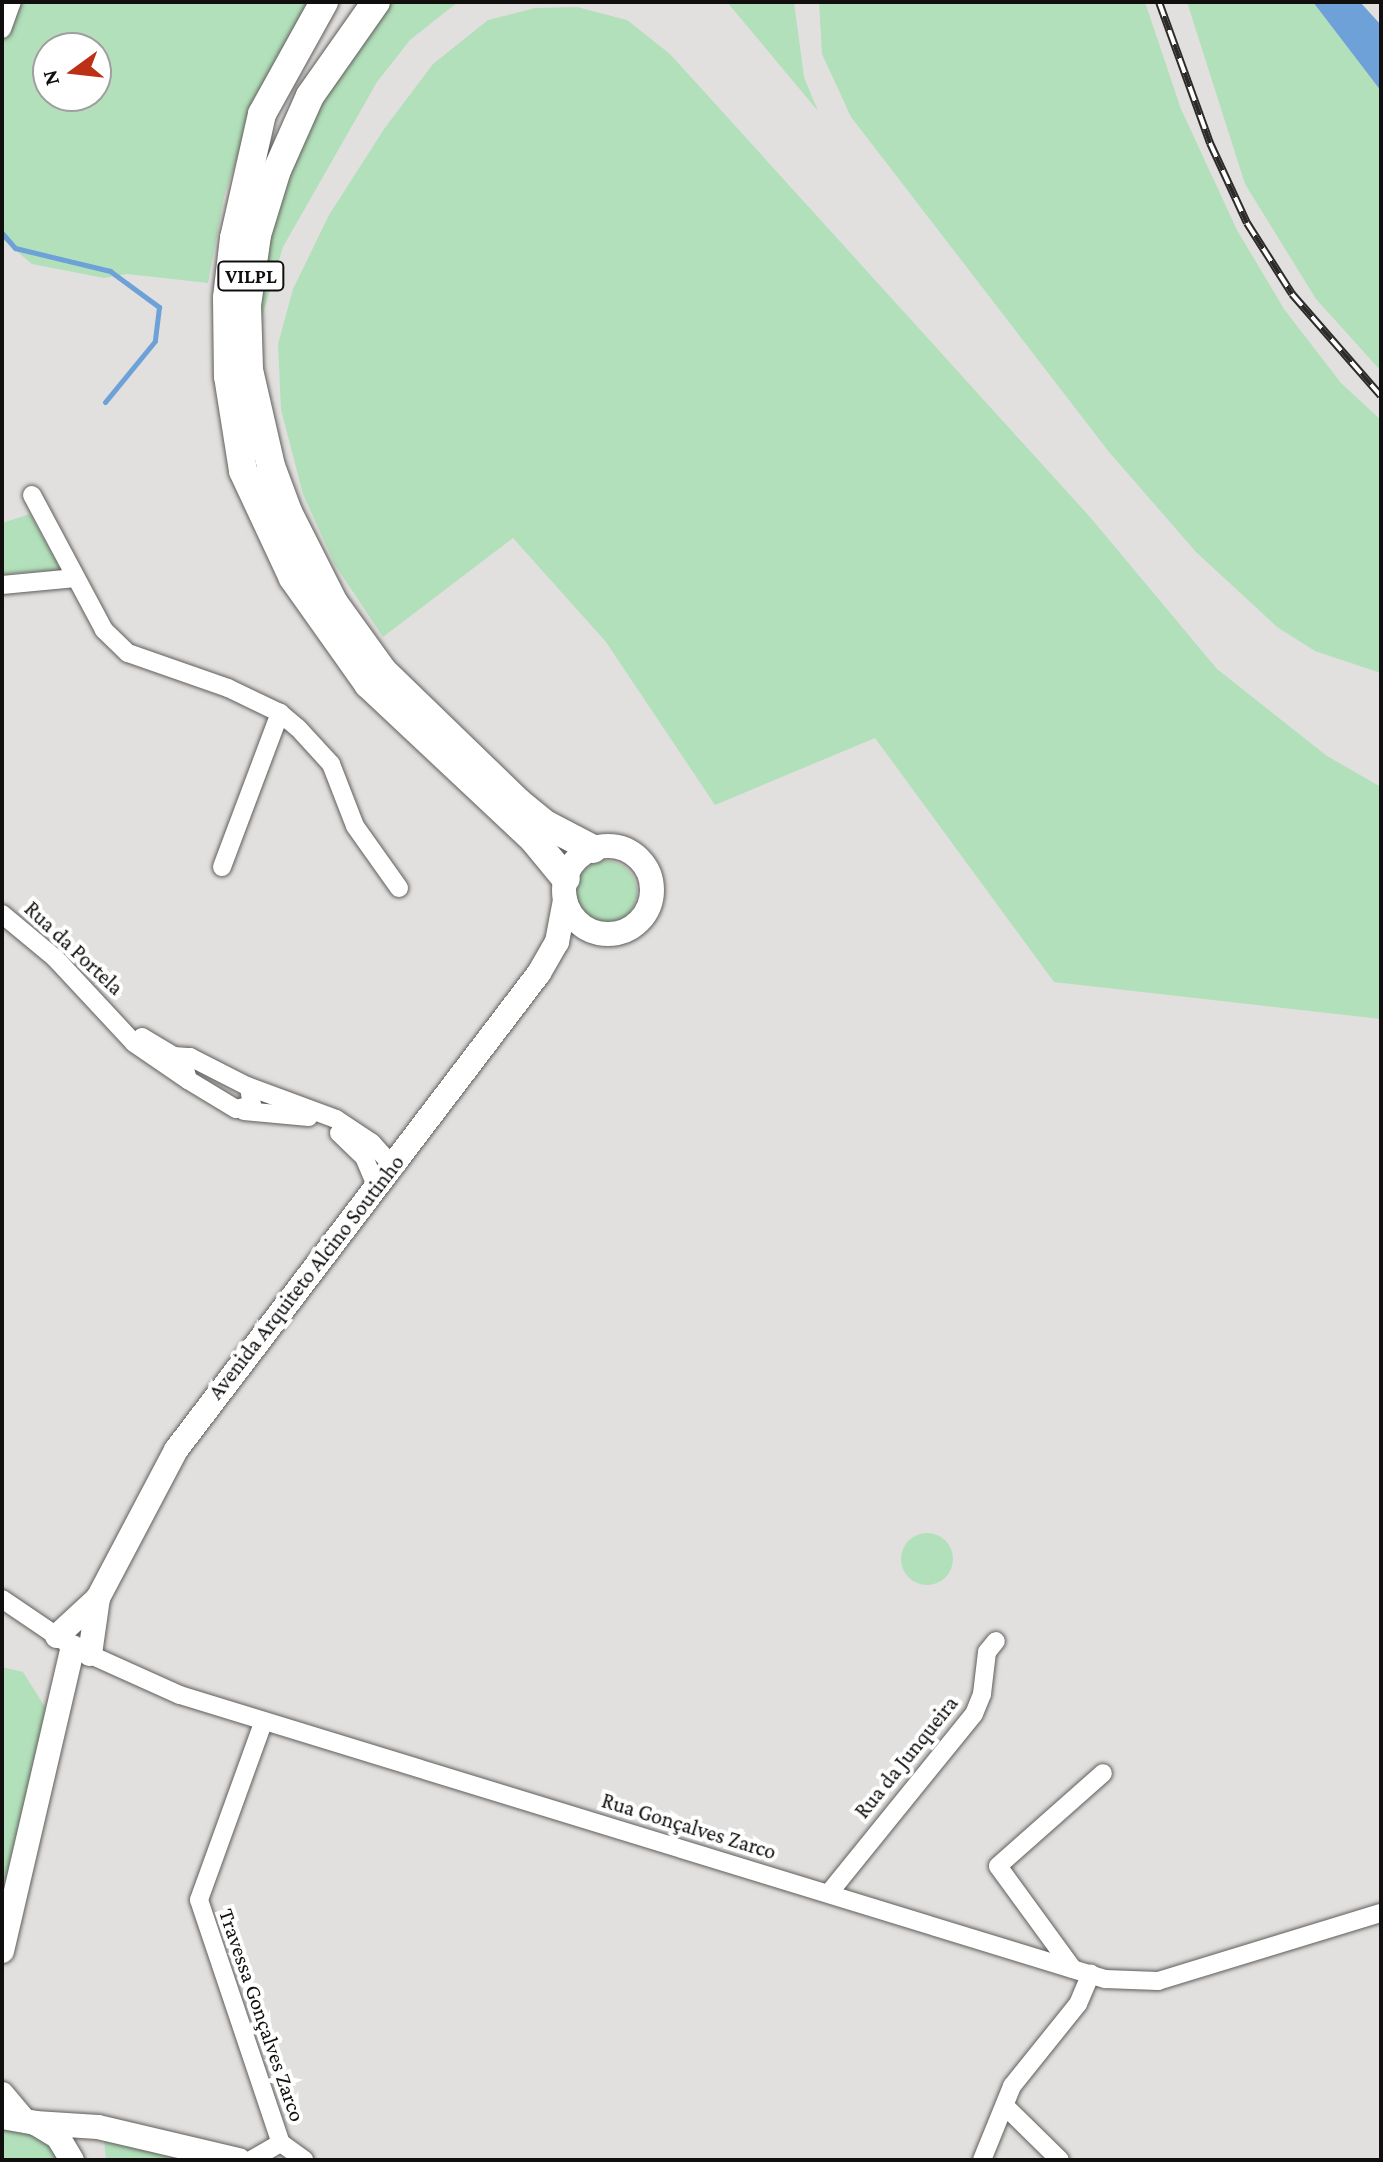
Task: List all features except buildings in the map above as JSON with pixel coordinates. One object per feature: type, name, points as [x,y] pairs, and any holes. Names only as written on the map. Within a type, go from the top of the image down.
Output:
[{"type":"highway","name":"VILPL","points":[[324,2],[262,114],[234,238],[227,298],[228,376],[243,471],[293,578],[338,647],[401,720],[534,840],[566,890]]},
{"type":"highway","name":"VILPL","points":[[376,2],[310,96],[277,170],[257,235],[247,305],[249,370],[271,466],[288,512],[334,603],[383,671],[518,802],[545,824],[593,849]]},
{"type":"main road","points":[[614,846],[633,854],[651,880],[650,901],[641,919],[623,931],[602,933],[573,916],[566,890],[575,860],[593,849],[614,846]]},
{"type":"main road","name":"Avenida Arquiteto Alcino Soutinho","points":[[2,1951],[74,1646],[176,1450],[539,973],[557,942],[566,890]]},
{"type":"main road","name":"Avenida Arquiteto Alcino Soutinho","points":[[539,973],[575,943],[602,933]]},
{"type":"main road","name":"Avenida Arquiteto Alcino Soutinho","points":[[74,1646],[98,1598]]},
{"type":"main road","points":[[2,2094],[20,2120],[58,2137],[72,2160]]},
{"type":"main road","points":[[20,2120],[98,2127],[239,2160]]},
{"type":"street","points":[[2,29],[12,2]]},
{"type":"street","points":[[32,495],[104,630],[128,653],[228,688],[280,713],[331,764],[355,826],[399,888]]},
{"type":"street","points":[[2,585],[76,578]]},
{"type":"street","points":[[222,867],[280,713]]},
{"type":"street","name":"Rua da Portela","points":[[2,914],[55,958],[157,1063],[244,1111],[310,1118],[329,1127],[364,1157],[376,1185]]},
{"type":"street","name":"Rua da Portela","points":[[113,1017],[159,1049],[190,1057],[239,1082],[320,1111],[372,1143],[392,1165]]},
{"type":"street","points":[[188,1080],[184,1065],[190,1057]]},
{"type":"street","points":[[239,1082],[255,1096],[244,1111]]},
{"type":"street","points":[[372,1143],[418,1132]]},
{"type":"street","name":"Rua Gonçalves Zarco","points":[[2,1599],[74,1646],[180,1695],[263,1723],[1082,1971],[1158,1981],[1381,1913]]},
{"type":"street","name":"Rua da Junqueira","points":[[829,1893],[974,1714],[982,1694],[987,1652],[996,1641]]},
{"type":"street","name":"Travessa Gonçalves Zarco","points":[[263,1723],[199,1900],[281,2143],[304,2160]]},
{"type":"street","points":[[982,2160],[1012,2086],[1078,2004],[1082,1971],[998,1866],[1103,1773]]},
{"type":"street","points":[[1005,2106],[1060,2160]]},
{"type":"street","name":"Travessa Gonçalves Zarco","points":[[251,2160],[281,2143]]},
{"type":"green space","points":[[2,2],[310,2],[253,109],[224,197],[208,283],[127,274],[104,278],[32,264],[2,239]]},
{"type":"green space","points":[[390,2],[458,2],[410,40],[377,82],[283,247],[255,340],[259,277],[299,140],[368,28]]},
{"type":"green space","points":[[727,2],[794,2],[804,77],[818,111]]},
{"type":"green space","points":[[819,2],[1145,2],[1181,109],[1237,230],[1284,309],[1341,383],[1381,420],[1381,673],[1315,651],[1277,627],[1196,552],[1109,452],[851,117],[822,54]]},
{"type":"green space","points":[[1187,2],[1313,2],[1381,91],[1381,371],[1316,299],[1245,184]]},
{"type":"green space","points":[[577,7],[627,20],[670,54],[1090,517],[1217,669],[1327,756],[1381,787],[1381,1019],[1054,982],[875,738],[715,805],[606,642],[513,538],[383,637],[335,565],[303,494],[281,410],[278,344],[293,289],[329,215],[384,129],[433,64],[488,20],[535,8]]},
{"type":"green space","points":[[30,514],[61,570],[2,574],[2,523]]},
{"type":"green space","points":[[600,861],[612,861],[628,870],[635,880],[635,904],[628,914],[612,923],[600,923],[580,909],[575,898],[575,886],[589,866]]},
{"type":"green space","points":[[927,1533],[945,1541],[953,1559],[945,1577],[927,1585],[909,1577],[901,1559],[909,1541]]},
{"type":"green space","points":[[2,1667],[23,1672],[47,1710],[2,1893]]},
{"type":"green space","points":[[2,2129],[36,2133],[50,2141],[63,2160],[2,2160]]},
{"type":"green space","points":[[104,2138],[203,2160],[106,2160]]},
{"type":"water","points":[[1313,2],[1360,2],[1381,25],[1381,91]]},
{"type":"waterway","points":[[2,233],[15,248],[110,271],[159,307],[155,341],[105,402]]},
{"type":"railway","points":[[1159,2],[1210,143],[1247,223],[1292,294],[1381,396]]}]
